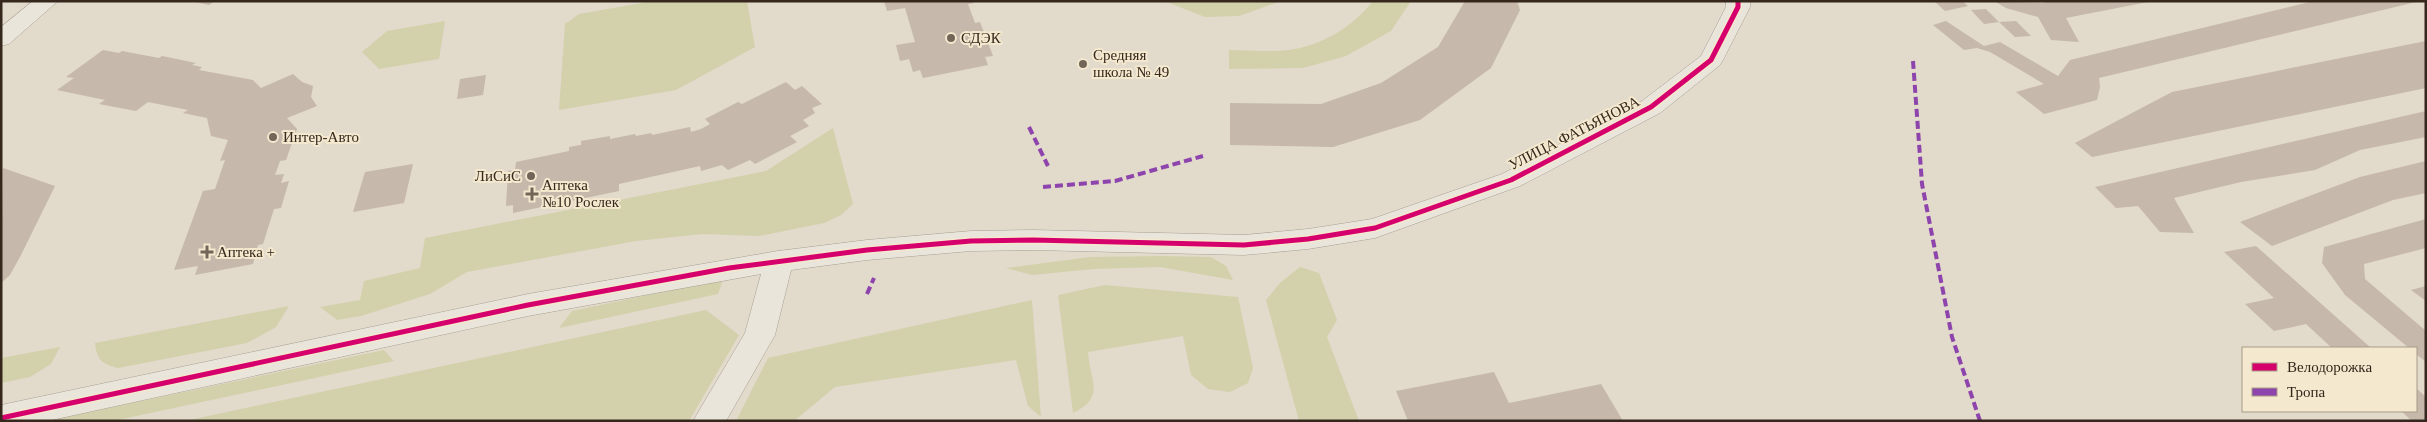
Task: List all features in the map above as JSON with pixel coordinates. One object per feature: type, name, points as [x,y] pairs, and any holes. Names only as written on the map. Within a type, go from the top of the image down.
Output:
[{"type":"street","points":[[1,39],[47,1]]},
{"type":"street","name":"УЛИЦА ФАТЬЯНОВА","points":[[1,418],[528,305],[729,268],[778,261],[867,250],[971,241],[1033,240],[1244,245],[1308,240],[1375,228],[1511,180],[1651,107],[1710,60],[1738,7],[1738,1]]},
{"type":"street","points":[[709,421],[760,335],[772,296],[778,261]]},
{"type":"green space","points":[[653,1],[747,1],[755,47],[676,90],[559,110],[565,24],[579,14]]},
{"type":"green space","points":[[1164,1],[1281,1],[1239,16],[1205,17]]},
{"type":"green space","points":[[1373,1],[1411,1],[1391,31],[1346,56],[1303,68],[1229,69],[1229,50],[1279,51],[1306,46],[1328,38],[1348,26]]},
{"type":"green space","points":[[445,21],[439,59],[379,69],[362,52],[387,31]]},
{"type":"green space","points":[[833,128],[853,204],[841,215],[824,223],[759,236],[702,234],[636,241],[467,272],[430,294],[361,316],[337,320],[320,307],[360,300],[364,281],[420,268],[425,238],[766,171]]},
{"type":"green space","points":[[1090,257],[1211,257],[1226,266],[1233,280],[1160,267],[1094,269],[1032,275],[1006,268]]},
{"type":"green space","points":[[1300,267],[1319,273],[1337,320],[1327,337],[1359,421],[1299,421],[1266,300],[1280,283]]},
{"type":"green space","points":[[723,279],[718,294],[559,328],[572,311]]},
{"type":"green space","points":[[1105,285],[1238,297],[1253,368],[1248,383],[1230,392],[1208,389],[1191,375],[1183,336],[1088,352],[1094,387],[1093,394],[1090,401],[1073,413],[1058,295]]},
{"type":"green space","points":[[1032,300],[1041,417],[1028,406],[1016,360],[835,387],[794,421],[736,421],[768,358]]},
{"type":"green space","points":[[289,306],[276,327],[247,343],[118,368],[104,363],[96,349],[95,343]]},
{"type":"green space","points":[[706,310],[739,335],[689,421],[185,421]]},
{"type":"green space","points":[[60,347],[51,364],[30,377],[1,383],[1,358]]},
{"type":"green space","points":[[384,350],[394,361],[113,421],[46,421]]},
{"type":"building","points":[[191,1],[215,1],[209,5]]},
{"type":"building","points":[[884,1],[973,1],[974,3],[968,4],[975,23],[980,22],[993,56],[985,57],[988,65],[923,78],[920,70],[913,72],[909,59],[900,61],[896,45],[915,42],[905,8],[887,11]]},
{"type":"building","points":[[1465,1],[1517,1],[1520,10],[1491,68],[1420,120],[1333,147],[1230,145],[1230,103],[1321,104],[1381,83],[1438,47]]},
{"type":"building","points":[[1934,1],[1962,1],[1968,6],[1945,11]]},
{"type":"building","points":[[1994,1],[2042,3],[2051,1],[2148,2],[2066,18],[2079,42],[2051,40],[2038,17],[2006,8]]},
{"type":"building","points":[[2314,1],[2416,2],[2099,78],[2100,87],[2097,100],[2044,114],[2016,92],[2044,84],[1990,52],[1977,48],[1964,50],[1933,25],[1946,21],[1984,46],[2000,42],[2058,76],[2070,60]]},
{"type":"building","points":[[1986,9],[1999,22],[1984,24],[1971,10]]},
{"type":"building","points":[[2016,21],[2031,36],[2015,37],[1999,22]]},
{"type":"building","points":[[2426,41],[2426,88],[2092,157],[2075,143],[2172,92]]},
{"type":"building","points":[[103,50],[119,53],[122,51],[159,58],[162,56],[196,63],[192,65],[202,67],[199,70],[253,80],[261,88],[293,74],[302,82],[313,86],[311,97],[317,106],[287,118],[297,129],[286,160],[280,161],[275,175],[284,174],[281,183],[289,181],[281,208],[274,209],[263,244],[258,245],[253,264],[195,275],[198,266],[174,270],[203,191],[215,189],[225,160],[220,161],[228,140],[211,136],[207,118],[183,113],[188,110],[148,102],[136,111],[99,104],[105,100],[57,90],[74,78],[66,77]]},
{"type":"building","points":[[486,75],[483,95],[457,99],[460,79]]},
{"type":"building","points":[[786,82],[795,90],[802,86],[822,104],[812,108],[815,113],[803,120],[809,126],[790,136],[797,142],[755,164],[750,160],[728,170],[722,165],[701,171],[700,166],[619,184],[619,191],[513,213],[513,205],[506,206],[508,171],[515,170],[516,162],[569,151],[569,147],[581,145],[581,141],[610,136],[610,139],[635,134],[636,136],[651,133],[652,135],[690,127],[691,132],[710,124],[705,119],[738,102],[742,104]]},
{"type":"building","points":[[2426,111],[2426,137],[2360,150],[2315,170],[2241,182],[2174,198],[2194,233],[2160,232],[2138,206],[2116,208],[2095,187]]},
{"type":"building","points":[[2426,161],[2426,193],[2393,200],[2272,246],[2240,222],[2360,177]]},
{"type":"building","points":[[413,164],[404,203],[353,212],[365,172]]},
{"type":"building","points":[[3,168],[55,186],[10,275],[1,283]]},
{"type":"building","points":[[2426,219],[2426,248],[2364,264],[2365,279],[2426,331],[2426,362],[2417,355],[2417,347],[2408,347],[2345,295],[2322,263],[2324,247]]},
{"type":"building","points":[[2256,246],[2370,347],[2331,347],[2306,324],[2274,331],[2245,304],[2274,298],[2224,252]]},
{"type":"building","points":[[2426,286],[2426,301],[2411,290]]},
{"type":"building","points":[[1494,372],[1509,403],[1601,384],[1623,421],[1408,421],[1396,391]]},
{"type":"building","points":[[2417,389],[2426,397],[2426,421],[2412,421],[2402,412],[2417,412]]},
{"type":"marked path","points":[[1913,61],[1922,184],[1952,337],[1980,421]]},
{"type":"marked path","points":[[1029,127],[1048,166]]},
{"type":"marked path","points":[[1043,187],[1115,181],[1203,156]]},
{"type":"marked path","points":[[867,294],[874,278]]},
{"type":"cycle path","points":[[1,418],[528,305],[729,268],[867,250],[971,241],[1033,240],[1244,245],[1308,239],[1375,228],[1511,180],[1651,107],[1711,60],[1738,7],[1738,1]]},
{"type":"place","name":"СДЭК","points":[[951,38]]},
{"type":"place","name":"Средняя школа № 49","points":[[1083,64]]},
{"type":"place","name":"Интер-Авто","points":[[273,137]]},
{"type":"place","name":"ЛиСиС","points":[[531,176]]},
{"type":"place","name":"Аптека №10 Рослек","points":[[532,194]]},
{"type":"place","name":"Аптека +","points":[[207,252]]}]
